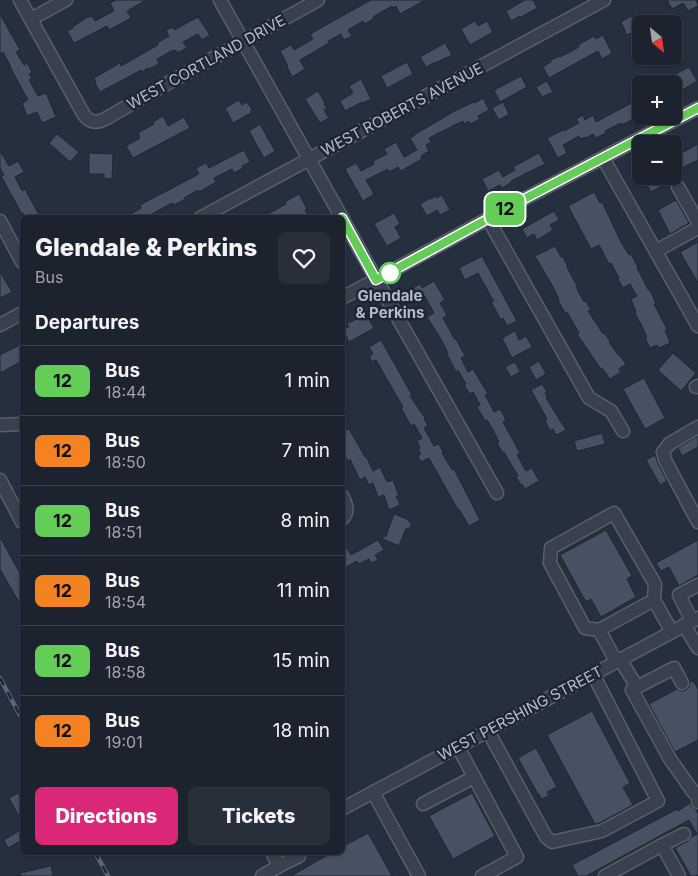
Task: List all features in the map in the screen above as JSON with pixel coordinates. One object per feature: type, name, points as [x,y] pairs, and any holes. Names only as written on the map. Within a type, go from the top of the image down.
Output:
[{"type":"street","points":[[20,0],[31,19],[66,0]]},
{"type":"street","points":[[220,0],[340,215]]},
{"type":"street","name":"WEST CORTLAND DRIVE","points":[[31,19],[84,116],[94,122],[105,119],[318,0]]},
{"type":"street","name":"WEST ROBERTS AVENUE","points":[[205,215],[604,0]]},
{"type":"street","points":[[345,296],[698,108]]},
{"type":"street","points":[[603,158],[698,326]]},
{"type":"street","points":[[678,187],[698,222]]},
{"type":"street","points":[[488,219],[589,398],[611,411],[623,431]]},
{"type":"street","points":[[0,221],[20,258]]},
{"type":"street","points":[[345,223],[497,493]]},
{"type":"street","points":[[656,251],[698,228]]},
{"type":"street","points":[[0,325],[20,314]]},
{"type":"street","points":[[0,425],[20,424]]},
{"type":"street","points":[[698,427],[669,444],[663,452],[665,460],[698,522]]},
{"type":"street","points":[[0,480],[20,518]]},
{"type":"street","points":[[345,503],[347,507],[345,516]]},
{"type":"street","points":[[654,600],[599,630],[585,628],[550,563],[551,548],[614,513],[655,584],[654,600],[672,632]]},
{"type":"street","points":[[698,586],[678,595],[691,621],[698,648]]},
{"type":"street","name":"WEST PERSHING STREET","points":[[345,806],[691,621]]},
{"type":"street","points":[[599,630],[637,687]]},
{"type":"street","points":[[682,683],[674,668],[632,690],[670,759],[696,799]]},
{"type":"street","points":[[488,731],[546,837],[552,842],[602,831],[658,801],[592,674]]},
{"type":"street","points":[[458,747],[517,857],[482,876]]},
{"type":"street","points":[[422,804],[474,776]]},
{"type":"street","points":[[373,792],[419,876]]},
{"type":"street","points":[[605,876],[684,834]]},
{"type":"street","points":[[662,845],[679,876]]},
{"type":"street","points":[[274,855],[279,866]]},
{"type":"street","points":[[262,876],[299,856]]},
{"type":"building","points":[[116,0],[146,0],[127,11],[131,18],[109,30],[107,26],[74,43],[67,31],[88,17],[92,16],[95,21],[114,11],[110,3]]},
{"type":"building","points":[[371,0],[425,0],[400,14],[396,6],[393,8],[392,6],[365,24],[363,21],[348,30],[352,36],[344,40],[341,34],[328,41],[329,43],[300,60],[305,69],[292,77],[280,51],[291,45],[294,50],[313,39],[310,34]]},
{"type":"building","points":[[525,0],[533,0],[537,8],[511,21],[506,11]]},
{"type":"building","points":[[667,0],[696,0],[698,6],[688,11],[683,3],[672,9]]},
{"type":"building","points":[[0,14],[20,50],[16,52],[24,65],[27,63],[32,72],[29,74],[32,79],[29,80],[38,96],[46,93],[56,117],[42,123],[37,112],[27,116],[22,103],[28,100],[3,52],[0,54]]},
{"type":"building","points":[[631,16],[632,32],[627,35],[621,22]]},
{"type":"building","points":[[198,17],[210,35],[202,40],[198,34],[183,42],[187,48],[177,53],[176,50],[173,50],[157,59],[159,64],[142,72],[141,70],[100,92],[94,78],[120,63],[121,66],[158,45],[157,43],[169,36],[166,30],[173,27],[174,30]]},
{"type":"building","points":[[475,21],[478,26],[487,21],[493,32],[470,45],[461,29]]},
{"type":"building","points":[[603,35],[612,53],[602,59],[598,51],[549,78],[543,67],[551,62],[551,60],[579,47],[578,45],[594,36],[596,39]]},
{"type":"building","points":[[445,43],[452,55],[426,67],[420,57]]},
{"type":"building","points":[[407,62],[413,74],[387,88],[381,76]]},
{"type":"building","points":[[689,67],[697,81],[682,90],[682,75],[674,75]]},
{"type":"building","points":[[521,76],[527,87],[500,102],[494,90]]},
{"type":"building","points":[[361,79],[371,99],[345,111],[340,101],[353,93],[349,86]]},
{"type":"building","points":[[547,81],[553,92],[542,97],[536,87]]},
{"type":"building","points":[[318,91],[325,103],[327,108],[324,110],[329,118],[320,123],[305,99]]},
{"type":"building","points":[[483,98],[489,110],[478,116],[480,119],[470,124],[468,121],[464,124],[463,121],[429,138],[431,142],[426,145],[429,151],[421,156],[422,159],[401,171],[398,167],[389,172],[388,169],[366,180],[374,194],[363,201],[345,169],[356,163],[361,171],[374,164],[373,161],[387,154],[384,149],[396,142],[404,157],[417,150],[410,138],[414,135],[453,112]]},
{"type":"building","points":[[239,100],[242,105],[247,102],[252,110],[251,113],[233,123],[225,108]]},
{"type":"building","points":[[503,102],[509,114],[499,120],[492,108]]},
{"type":"building","points":[[632,103],[632,120],[605,131],[606,133],[596,138],[593,134],[580,139],[579,136],[563,145],[567,153],[558,158],[547,138],[579,123],[576,119],[583,115],[585,120],[593,115],[596,122]]},
{"type":"building","points":[[163,116],[168,126],[184,117],[190,128],[133,158],[126,146],[140,138],[138,133],[154,124],[153,122]]},
{"type":"building","points":[[260,124],[275,151],[264,158],[249,131]]},
{"type":"building","points":[[57,134],[79,152],[70,162],[49,143]]},
{"type":"building","points":[[698,144],[698,160],[682,168],[682,153]]},
{"type":"building","points":[[244,150],[250,162],[234,173],[232,169],[214,178],[216,182],[199,192],[198,190],[174,205],[172,203],[152,215],[130,215],[141,208],[140,205],[199,174],[196,168],[206,163],[209,168]]},
{"type":"building","points":[[0,151],[9,166],[18,161],[24,172],[15,177],[22,191],[25,189],[39,215],[22,214],[1,176],[4,175],[0,168]]},
{"type":"building","points":[[89,153],[113,154],[112,179],[104,178],[104,174],[89,174]]},
{"type":"building","points":[[539,153],[545,164],[511,181],[502,188],[500,185],[488,191],[482,179],[499,170],[503,177],[515,170],[513,167]]},
{"type":"building","points":[[647,185],[659,185],[660,187],[651,192]]},
{"type":"building","points":[[594,192],[600,203],[602,202],[622,244],[629,255],[631,254],[650,290],[656,304],[654,304],[667,329],[665,330],[670,343],[659,348],[657,345],[650,348],[631,299],[637,296],[630,284],[623,288],[611,263],[609,264],[599,245],[591,249],[568,206]]},
{"type":"building","points":[[299,194],[307,209],[305,210],[308,215],[266,215],[286,204],[285,202]]},
{"type":"building","points":[[442,195],[450,210],[440,215],[437,210],[427,216],[420,204]]},
{"type":"building","points":[[676,200],[689,223],[670,234],[658,210]]},
{"type":"building","points":[[554,211],[559,220],[550,225],[553,230],[537,240],[534,234],[527,238],[522,229]]},
{"type":"building","points":[[394,213],[400,224],[395,227],[401,238],[387,246],[374,224]]},
{"type":"building","points":[[698,242],[698,283],[680,252]]},
{"type":"building","points":[[555,246],[561,257],[563,257],[584,302],[586,301],[591,310],[588,311],[626,364],[619,369],[621,372],[610,379],[577,334],[579,333],[567,312],[565,313],[535,256]]},
{"type":"building","points":[[482,256],[517,321],[507,326],[503,318],[501,320],[490,300],[494,302],[478,273],[465,280],[459,268]]},
{"type":"building","points":[[0,272],[12,292],[0,298]]},
{"type":"building","points":[[434,281],[445,300],[440,303],[447,315],[443,318],[465,356],[461,358],[468,372],[473,369],[488,394],[485,395],[494,412],[500,409],[506,420],[503,422],[520,453],[517,455],[526,471],[532,468],[539,481],[525,489],[497,443],[499,442],[492,428],[487,420],[485,421],[477,407],[480,405],[473,392],[470,394],[458,370],[456,372],[441,339],[427,317],[434,313],[424,295],[416,299],[411,289],[420,284],[422,288]]},
{"type":"building","points":[[366,314],[374,328],[349,342],[345,334],[345,329],[349,327],[347,324]]},
{"type":"building","points":[[515,331],[519,340],[526,336],[532,347],[512,358],[502,338]]},
{"type":"building","points":[[381,340],[412,395],[410,396],[425,418],[428,426],[424,428],[434,446],[439,444],[442,453],[452,470],[454,469],[480,520],[469,526],[429,458],[421,462],[418,456],[421,454],[417,441],[422,438],[414,424],[411,426],[401,408],[403,407],[376,360],[372,362],[369,356],[373,354],[369,347]]},
{"type":"building","points":[[20,345],[20,362],[0,373],[0,355]]},
{"type":"building","points":[[673,353],[696,373],[681,391],[658,370]]},
{"type":"building","points":[[539,361],[546,374],[536,380],[529,367]]},
{"type":"building","points":[[515,362],[520,372],[511,377],[505,367]]},
{"type":"building","points":[[644,378],[665,418],[645,429],[623,389]]},
{"type":"building","points":[[542,384],[547,392],[545,393],[546,398],[566,430],[556,435],[553,429],[550,431],[545,420],[547,419],[531,390]]},
{"type":"building","points":[[349,429],[373,471],[380,467],[387,482],[393,480],[400,505],[389,510],[384,495],[378,497],[373,483],[369,485],[365,477],[360,480],[350,459],[348,461],[345,456],[345,431]]},
{"type":"building","points":[[602,433],[605,444],[577,451],[574,441]]},
{"type":"building","points":[[698,436],[698,447],[682,456],[678,448]]},
{"type":"building","points":[[655,455],[667,481],[660,485],[646,460]]},
{"type":"building","points":[[394,514],[412,523],[409,529],[406,528],[399,546],[381,538],[386,536]]},
{"type":"building","points":[[606,530],[632,576],[627,579],[636,597],[601,617],[591,599],[586,602],[560,555]]},
{"type":"building","points":[[0,537],[20,573],[20,604],[0,569]]},
{"type":"building","points":[[378,540],[384,550],[375,555],[378,560],[371,563],[369,559],[359,564],[357,561],[345,567],[345,545],[351,555]]},
{"type":"building","points":[[698,540],[698,575],[679,586],[669,567],[661,571],[656,563]]},
{"type":"building","points":[[693,681],[698,689],[698,740],[675,752],[649,704],[677,689],[681,691],[686,690],[690,682]]},
{"type":"building","points":[[592,711],[630,783],[623,787],[633,805],[595,824],[547,735]]},
{"type":"building","points":[[536,748],[557,787],[547,792],[549,796],[541,799],[518,758]]},
{"type":"building","points":[[18,793],[20,797],[20,818],[9,798]]},
{"type":"building","points":[[472,793],[495,836],[453,859],[429,816]]},
{"type":"building","points":[[690,803],[698,814],[698,875],[691,876],[675,848],[697,834],[689,820],[586,876],[578,876],[572,865],[677,809],[678,811]]},
{"type":"building","points":[[20,830],[20,841],[8,848],[4,840]]},
{"type":"building","points":[[368,833],[392,876],[291,876],[328,855],[345,855],[345,845]]},
{"type":"building","points":[[51,866],[53,876],[21,876],[20,873]]},
{"type":"railway","points":[[0,678],[20,715]]},
{"type":"railway","points":[[97,855],[108,876]]},
{"type":"bus line","name":"12","points":[[345,223],[376,280],[526,198],[698,108]]},
{"type":"place","name":"Glendale & Perkins","points":[[390,273]]}]
